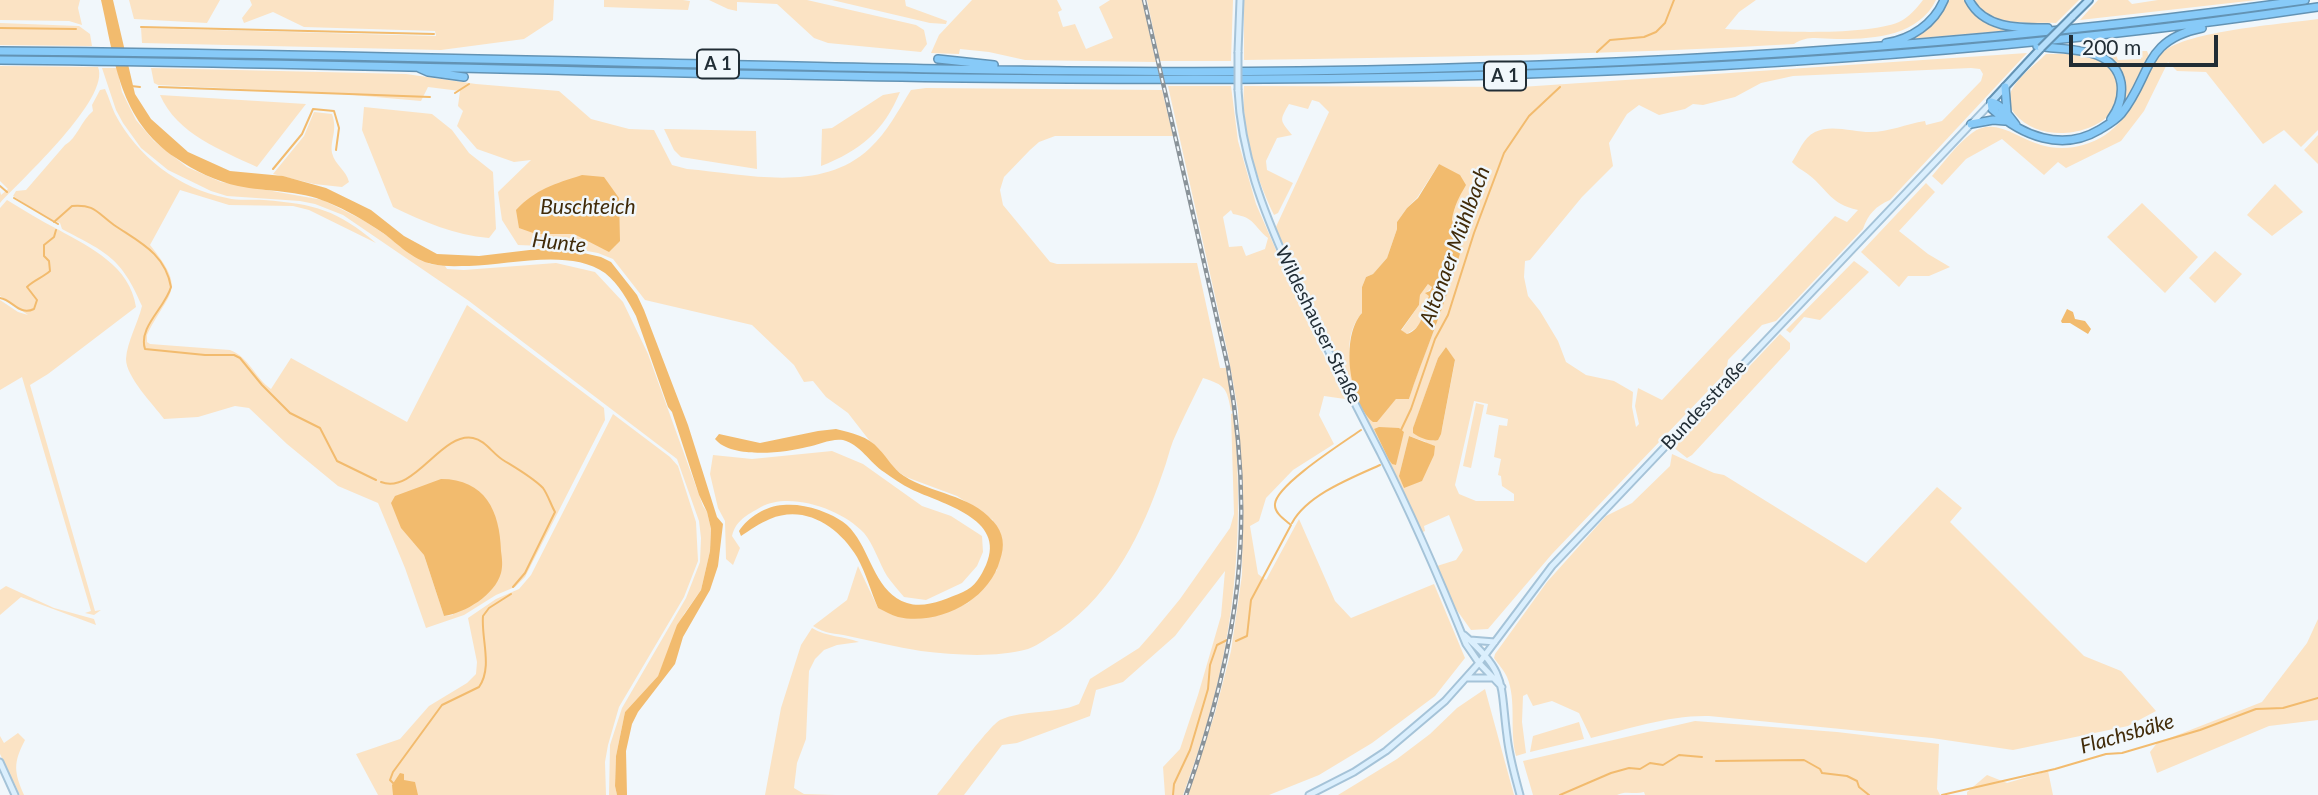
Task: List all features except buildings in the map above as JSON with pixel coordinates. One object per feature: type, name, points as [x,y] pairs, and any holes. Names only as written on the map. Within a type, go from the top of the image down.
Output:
[{"type":"highway","points":[[1866,49],[1902,39],[1927,25],[1944,0]]},
{"type":"highway","points":[[1969,0],[1982,16],[1997,24],[2032,28],[2069,26],[2084,29]]},
{"type":"highway","name":"A 1","points":[[0,51],[1004,69],[1295,71],[1468,67],[1866,49],[2084,29],[2305,0]]},
{"type":"highway","name":"A 1","points":[[0,60],[885,77],[1309,80],[1481,77],[1816,62],[2026,44],[2219,22],[2318,7]]},
{"type":"highway","points":[[1991,102],[1997,104],[2019,128],[2042,138],[2062,141],[2087,136],[2117,118],[2125,109],[2148,62],[2163,45],[2184,34],[2219,22]]},
{"type":"highway","points":[[2026,44],[2087,51],[2110,64],[2120,78],[2122,91],[2117,110],[2105,126]]},
{"type":"highway","points":[[938,60],[992,65],[1004,69]]},
{"type":"highway","points":[[416,66],[428,72],[464,77]]},
{"type":"highway","points":[[2005,88],[2007,117]]},
{"type":"highway","points":[[1971,124],[2007,117]]},
{"type":"main road","name":"Wildeshauser Straße","points":[[1240,0],[1240,117],[1248,162],[1269,223],[1318,332],[1395,482],[1462,634],[1479,663],[1502,687]]},
{"type":"main road","name":"Bundesstraße","points":[[1309,795],[1354,772],[1394,746],[1431,715],[1485,656],[1530,593],[1561,556],[2090,0]]},
{"type":"main road","name":"Wildeshauser Straße","points":[[1462,634],[1496,670],[1502,687]]},
{"type":"main road","points":[[1470,640],[1495,642]]},
{"type":"main road","points":[[1467,678],[1492,678]]},
{"type":"main road","points":[[1502,687],[1508,744],[1520,795]]},
{"type":"main road","points":[[0,762],[15,795]]},
{"type":"shaded area","points":[[0,0],[80,0],[78,8],[82,25],[69,21],[0,20]]},
{"type":"shaded area","points":[[129,0],[220,0],[207,23],[134,19]]},
{"type":"shaded area","points":[[250,0],[554,0],[553,20],[524,39],[441,50],[142,43],[141,28],[436,36],[435,31],[304,27],[273,12],[244,23],[242,18],[252,5]]},
{"type":"shaded area","points":[[604,0],[690,1],[688,10],[604,7]]},
{"type":"shaded area","points":[[709,0],[807,0],[916,25],[924,30],[927,44],[921,52],[828,43],[814,38],[777,4],[737,2],[737,11]]},
{"type":"shaded area","points":[[832,0],[905,0],[906,6],[947,21],[946,24],[930,23]]},
{"type":"shaded area","points":[[972,0],[1057,0],[1062,10],[1058,12],[1063,27],[1075,24],[1086,49],[1113,38],[1099,7],[1110,0],[1142,0],[1156,62],[1025,60],[960,49],[959,54],[931,53],[939,35]]},
{"type":"shaded area","points":[[1147,0],[1233,0],[1231,61],[1160,61]]},
{"type":"shaded area","points":[[1244,0],[1756,0],[1739,12],[1725,29],[1814,32],[1883,27],[1902,20],[1923,0],[1936,0],[1919,21],[1908,28],[1868,38],[1811,38],[1794,44],[1657,51],[1244,60]]},
{"type":"shaded area","points":[[1947,0],[1967,0],[1973,11],[2014,30],[1908,39]]},
{"type":"shaded area","points":[[1973,0],[2079,0],[2056,23],[2022,23],[1990,15]]},
{"type":"shaded area","points":[[2098,0],[2128,0],[2132,4],[2158,0],[2257,0],[2080,20]]},
{"type":"shaded area","points":[[2318,19],[2318,130],[2301,147],[2284,130],[2263,144],[2206,72],[2177,71],[2168,62],[2144,111],[2121,141],[2066,168],[2058,162],[2044,175],[2002,139],[1966,159],[1942,185],[1932,176],[1961,142],[1981,128],[2007,130],[2032,142],[2051,147],[2073,147],[2095,141],[2122,119],[2158,57],[2175,45],[2213,34]]},
{"type":"shaded area","points":[[0,23],[79,26],[90,34],[92,46],[0,45]]},
{"type":"shaded area","points":[[2141,51],[2147,51],[2149,56],[2126,104],[2123,103],[2123,83],[2108,56],[2116,55],[2118,60],[2141,59]]},
{"type":"shaded area","points":[[2027,53],[1890,200],[1873,211],[1863,229],[1776,321],[1762,325],[1728,360],[1726,372],[1552,554],[1488,629],[1471,630],[1456,609],[1437,566],[1456,560],[1463,550],[1449,515],[1424,526],[1425,531],[1421,533],[1275,229],[1329,112],[1319,102],[1312,100],[1308,109],[1289,104],[1282,117],[1292,135],[1277,138],[1266,161],[1267,170],[1293,183],[1278,213],[1274,215],[1261,184],[1247,136],[1244,86],[1521,87]],"holes":[[[1971,68],[1980,69],[1983,74],[1981,81],[1942,121],[1926,125],[1925,121],[1877,132],[1828,129],[1815,132],[1807,138],[1792,162],[1835,200],[1858,210],[1847,222],[1835,216],[1662,400],[1638,388],[1635,406],[1639,424],[1636,427],[1632,407],[1633,392],[1614,381],[1586,375],[1566,362],[1558,341],[1528,296],[1524,277],[1525,261],[1530,260],[1582,197],[1613,166],[1609,143],[1627,114],[1639,105],[1659,115],[1685,109],[1693,104],[1703,105],[1735,97],[1761,83],[1793,76]],[[1439,164],[1453,213],[1452,220],[1460,231],[1447,295],[1409,399],[1396,399],[1382,415],[1363,407],[1352,372],[1349,347],[1355,323],[1362,313],[1362,287],[1366,277],[1373,274],[1387,258],[1397,222],[1417,198]],[[1446,347],[1455,361],[1442,429],[1434,441],[1416,435],[1414,426],[1438,358]],[[1474,401],[1488,404],[1486,414],[1508,419],[1507,426],[1499,425],[1494,457],[1501,459],[1498,475],[1501,476],[1502,486],[1514,494],[1514,501],[1476,501],[1459,494],[1455,485]],[[1374,429],[1404,432],[1392,464]],[[1409,436],[1426,442],[1399,476]]]},
{"type":"shaded area","points":[[2046,54],[2094,58],[2109,68],[2115,76],[2119,94],[2114,109],[2103,121],[2086,129],[2067,133],[2048,132],[2030,126],[2015,114],[2009,102],[2013,88]]},
{"type":"shaded area","points":[[0,66],[98,67],[98,81],[79,117],[0,203],[0,191],[1,195],[8,189],[0,181]]},
{"type":"shaded area","points":[[102,68],[117,68],[122,92],[136,120],[154,141],[187,167],[221,182],[323,200],[363,220],[430,264],[464,270],[556,263],[595,272],[623,302],[648,354],[711,529],[710,551],[701,590],[684,614],[658,676],[625,712],[616,756],[617,795],[609,795],[610,745],[622,708],[686,598],[700,562],[699,521],[677,459],[469,301],[343,215],[300,201],[227,196],[168,170],[141,148],[123,123]]},
{"type":"shaded area","points":[[151,68],[406,74],[476,84],[559,91],[591,119],[629,129],[654,130],[672,165],[687,169],[783,178],[830,171],[851,162],[882,135],[911,90],[1162,90],[1173,136],[1055,136],[1039,142],[1004,177],[1000,190],[1003,205],[1050,262],[1197,263],[1220,368],[1226,368],[1234,410],[1231,411],[1224,388],[1203,378],[1173,441],[1146,517],[1124,559],[1111,579],[1079,615],[1036,645],[1002,654],[947,654],[826,632],[813,626],[847,600],[858,566],[878,608],[921,618],[939,615],[968,603],[997,570],[993,520],[957,496],[906,477],[890,466],[848,413],[826,397],[813,381],[804,382],[794,365],[752,325],[645,300],[613,259],[598,253],[565,247],[518,245],[502,220],[498,192],[531,160],[514,162],[477,149],[457,126],[463,111],[458,106],[460,91],[428,87],[421,101],[330,93],[158,85],[154,83]]},
{"type":"shaded area","points":[[1168,86],[1231,86],[1238,141],[1256,204],[1345,399],[1324,396],[1319,415],[1334,444],[1293,470],[1266,498],[1259,521],[1250,526],[1258,574],[1266,580],[1299,519],[1335,601],[1351,618],[1434,584],[1465,658],[1435,696],[1372,743],[1319,775],[1269,795],[1188,795],[1215,713],[1231,651],[1242,575],[1243,494],[1238,410]],"holes":[[[1231,210],[1233,214],[1250,220],[1268,238],[1265,249],[1246,256],[1242,246],[1229,247],[1223,217]]]},
{"type":"shaded area","points":[[105,89],[115,114],[135,144],[176,179],[209,194],[227,198],[312,207],[337,216],[376,243],[309,210],[293,206],[229,205],[180,190],[150,245],[162,261],[172,282],[168,299],[147,335],[147,342],[150,344],[230,350],[237,353],[271,389],[291,358],[407,422],[467,305],[604,408],[605,420],[525,577],[515,587],[496,595],[464,615],[426,628],[378,503],[338,486],[249,408],[235,406],[198,417],[164,419],[135,382],[127,366],[128,346],[142,306],[127,277],[102,251],[62,229],[60,223],[47,218],[13,196],[16,191],[26,190],[73,138],[93,111],[92,105],[100,90]],"holes":[[[424,555],[453,615],[444,616]]]},
{"type":"shaded area","points":[[900,92],[886,118],[869,138],[848,154],[821,166],[822,129],[832,128],[883,95]]},
{"type":"shaded area","points":[[160,95],[306,104],[257,167],[201,139],[177,120]]},
{"type":"shaded area","points":[[364,107],[432,114],[452,130],[469,153],[493,172],[496,229],[489,238],[440,227],[393,207],[362,130]]},
{"type":"shaded area","points":[[314,112],[332,114],[332,153],[349,182],[342,187],[314,184],[273,174],[304,136]]},
{"type":"shaded area","points":[[664,129],[756,131],[757,169],[681,157],[674,150]]},
{"type":"shaded area","points":[[2318,135],[2318,164],[2304,150]]},
{"type":"shaded area","points":[[1926,183],[1935,192],[1899,231],[1950,267],[1929,276],[1908,276],[1899,287],[1861,252]]},
{"type":"shaded area","points":[[2275,184],[2303,212],[2272,236],[2247,215]]},
{"type":"shaded area","points":[[7,200],[107,260],[126,280],[136,307],[30,385],[95,611],[101,610],[94,615],[85,613],[91,611],[22,377],[0,390],[0,300],[28,315],[0,296],[0,208]]},
{"type":"shaded area","points":[[2142,203],[2198,257],[2165,293],[2107,237]]},
{"type":"shaded area","points":[[2215,251],[2242,274],[2215,303],[2189,278]]},
{"type":"shaded area","points":[[1854,261],[1869,272],[1820,320],[1804,317],[1790,333],[1786,330]]},
{"type":"shaded area","points":[[1428,284],[1432,287],[1426,293],[1430,296],[1419,326],[1407,334],[1401,331],[1419,305],[1420,295]]},
{"type":"shaded area","points":[[1780,334],[1790,343],[1790,349],[1692,455],[1687,458],[1673,447]]},
{"type":"shaded area","points":[[1476,403],[1484,405],[1471,468],[1463,466]]},
{"type":"shaded area","points":[[1234,413],[1238,513],[1231,607],[1213,700],[1183,795],[1165,795],[1163,767],[1180,749],[1198,695],[1221,616],[1225,571],[1175,636],[1123,682],[1096,690],[1090,716],[1017,743],[1002,745],[964,795],[937,795],[995,724],[1019,714],[1059,710],[1079,704],[1090,679],[1139,648],[1180,599],[1230,528],[1234,514],[1231,414]]},
{"type":"shaded area","points":[[613,414],[678,466],[696,522],[698,561],[684,597],[619,707],[605,762],[606,795],[378,795],[356,754],[400,739],[429,706],[467,683],[476,674],[477,662],[468,618],[496,599],[519,589],[531,575]]},
{"type":"shaded area","points":[[832,451],[863,464],[922,506],[951,516],[982,536],[983,552],[977,566],[962,583],[926,600],[904,597],[887,576],[864,533],[829,510],[801,502],[773,503],[743,518],[732,536],[740,548],[733,565],[726,559],[725,521],[718,508],[710,474],[713,455],[752,459]]},
{"type":"shaded area","points":[[1672,454],[1724,475],[1866,563],[1937,487],[1962,508],[1950,522],[2084,656],[2121,671],[2156,711],[2128,726],[2013,750],[1932,738],[1709,716],[1664,720],[1591,738],[1579,713],[1552,701],[1533,706],[1527,694],[1523,696],[1522,722],[1526,753],[1516,756],[1510,686],[1506,674],[1494,658],[1495,654],[1547,582],[1606,516],[1632,503],[1670,466]]},
{"type":"shaded area","points":[[6,586],[54,608],[94,619],[96,625],[21,597],[0,615],[0,590]]},
{"type":"shaded area","points":[[2318,619],[2318,720],[2269,726],[2157,773],[2150,752],[2157,743],[2262,702],[2307,643]]},
{"type":"shaded area","points":[[812,628],[859,642],[824,650],[809,671],[806,739],[797,763],[794,788],[804,794],[836,795],[765,795],[781,708],[801,645]]},
{"type":"shaded area","points":[[1485,689],[1514,795],[1338,795],[1397,759],[1430,734],[1457,708]]},
{"type":"shaded area","points":[[1695,721],[1837,732],[1939,744],[1937,789],[1940,795],[1645,795],[1644,792],[1617,795],[1533,795],[1523,761]]},
{"type":"shaded area","points":[[1579,722],[1584,739],[1530,752],[1533,736]]},
{"type":"shaded area","points":[[18,733],[25,740],[16,768],[24,795],[20,795],[0,754],[0,736],[4,743]]},
{"type":"shaded area","points":[[2048,771],[2053,795],[1967,795],[1967,792],[1987,775],[2007,783]]},
{"type":"water","points":[[101,0],[113,0],[135,94],[151,119],[188,152],[230,171],[283,176],[326,188],[371,210],[404,236],[437,254],[479,256],[538,249],[566,249],[601,257],[611,262],[637,295],[688,425],[717,517],[723,524],[718,566],[710,590],[683,637],[675,664],[638,712],[632,724],[626,751],[627,795],[617,795],[615,786],[616,756],[625,712],[658,676],[677,625],[701,590],[710,551],[711,529],[672,412],[636,316],[623,293],[605,273],[591,265],[575,261],[539,260],[469,266],[425,262],[369,224],[327,202],[305,195],[230,184],[190,167],[157,143],[142,126],[131,107],[116,67]]},
{"type":"water","points":[[1439,164],[1460,175],[1466,185],[1452,220],[1462,236],[1461,250],[1409,399],[1396,399],[1377,422],[1373,422],[1365,413],[1353,385],[1349,353],[1351,337],[1362,313],[1362,287],[1366,277],[1373,274],[1387,258],[1397,222],[1418,198]],"holes":[[[1428,284],[1432,287],[1425,293],[1429,296],[1422,318],[1416,328],[1407,334],[1401,330],[1419,305],[1420,295]]]},
{"type":"water","name":"Buschteich","points":[[582,175],[604,177],[619,198],[620,241],[609,252],[574,234],[536,234],[519,228],[516,210],[523,203],[546,188]]},
{"type":"water","points":[[2067,309],[2073,312],[2075,319],[2085,321],[2091,329],[2088,334],[2070,323],[2062,323]]},
{"type":"water","points":[[1446,347],[1455,360],[1441,434],[1438,440],[1428,440],[1413,433],[1413,428],[1438,358]]},
{"type":"water","points":[[1399,428],[1404,432],[1396,465],[1389,460],[1374,429]]},
{"type":"water","points":[[836,429],[870,441],[904,476],[973,505],[993,521],[1001,535],[1002,555],[994,575],[973,598],[945,614],[929,618],[898,617],[878,608],[863,569],[850,546],[820,521],[796,514],[783,515],[766,521],[741,536],[739,531],[743,526],[764,510],[783,505],[806,506],[834,516],[851,529],[888,591],[907,603],[928,604],[943,600],[967,590],[974,584],[986,565],[990,549],[987,535],[979,524],[953,507],[901,483],[849,442],[834,440],[797,449],[759,453],[733,450],[715,439],[719,434],[760,443]]},
{"type":"water","points":[[1409,436],[1435,446],[1434,455],[1422,481],[1404,488],[1399,476]]},
{"type":"water","points":[[441,479],[456,480],[469,485],[487,500],[497,523],[502,562],[501,573],[493,589],[470,607],[444,616],[424,555],[401,528],[391,503],[395,496]]},
{"type":"water","points":[[400,773],[404,774],[404,780],[415,782],[418,795],[393,795],[392,785]]},
{"type":"waterway","name":"Altonaer Mühlbach","points":[[1597,52],[1610,40],[1644,37],[1656,32],[1665,23],[1674,0]]},
{"type":"waterway","points":[[141,27],[434,34]]},
{"type":"waterway","points":[[0,28],[76,29]]},
{"type":"waterway","points":[[455,93],[469,84]]},
{"type":"waterway","points":[[131,86],[140,87]]},
{"type":"waterway","points":[[159,87],[430,97]]},
{"type":"waterway","name":"Altonaer Mühlbach","points":[[1401,430],[1435,339],[1448,315],[1474,233],[1504,153],[1529,116],[1560,87]]},
{"type":"waterway","points":[[273,169],[302,134],[313,109],[334,111],[339,128],[336,150]]},
{"type":"waterway","points":[[0,186],[7,192]]},
{"type":"waterway","points":[[14,198],[58,224]]},
{"type":"waterway","points":[[54,222],[72,206],[91,208],[150,250],[163,265],[171,287],[145,333],[145,349],[234,355],[240,358],[290,413],[320,428],[337,461],[376,480]]},
{"type":"waterway","points":[[0,298],[24,311],[34,309],[37,300],[27,287],[50,271],[49,261],[44,256],[44,245],[54,237],[56,230]]},
{"type":"waterway","name":"Altonaer Mühlbach","points":[[1236,641],[1247,636],[1251,600],[1291,525],[1276,510],[1278,496],[1298,475],[1361,430]]},
{"type":"waterway","points":[[381,482],[393,484],[405,480],[450,444],[473,438],[534,480],[543,488],[555,512],[525,573],[513,587]]},
{"type":"waterway","points":[[1292,523],[1299,513],[1319,496],[1380,465]]},
{"type":"waterway","points":[[393,783],[390,780],[393,772],[442,705],[479,687],[486,662],[483,616],[489,608],[511,594]]},
{"type":"waterway","name":"Altonaer Mühlbach","points":[[1173,795],[1174,784],[1190,750],[1208,689],[1210,665],[1217,645],[1227,640]]},
{"type":"waterway","name":"Flachsbäke","points":[[1942,795],[2055,769],[2106,754],[2122,753],[2200,730],[2256,709],[2283,708],[2318,698]]},
{"type":"waterway","name":"Flachsbäke","points":[[1560,795],[1629,768],[1640,769],[1650,763],[1663,765],[1679,755],[1702,757]]},
{"type":"waterway","name":"Flachsbäke","points":[[1716,761],[1804,760],[1822,773],[1847,776],[1857,781],[1859,787],[1869,795]]},
{"type":"railway","points":[[1144,0],[1228,367],[1241,479],[1241,532],[1230,635],[1219,687],[1186,795]]},
{"type":"water label","name":"Hunte","points":[[559,243]]}]
